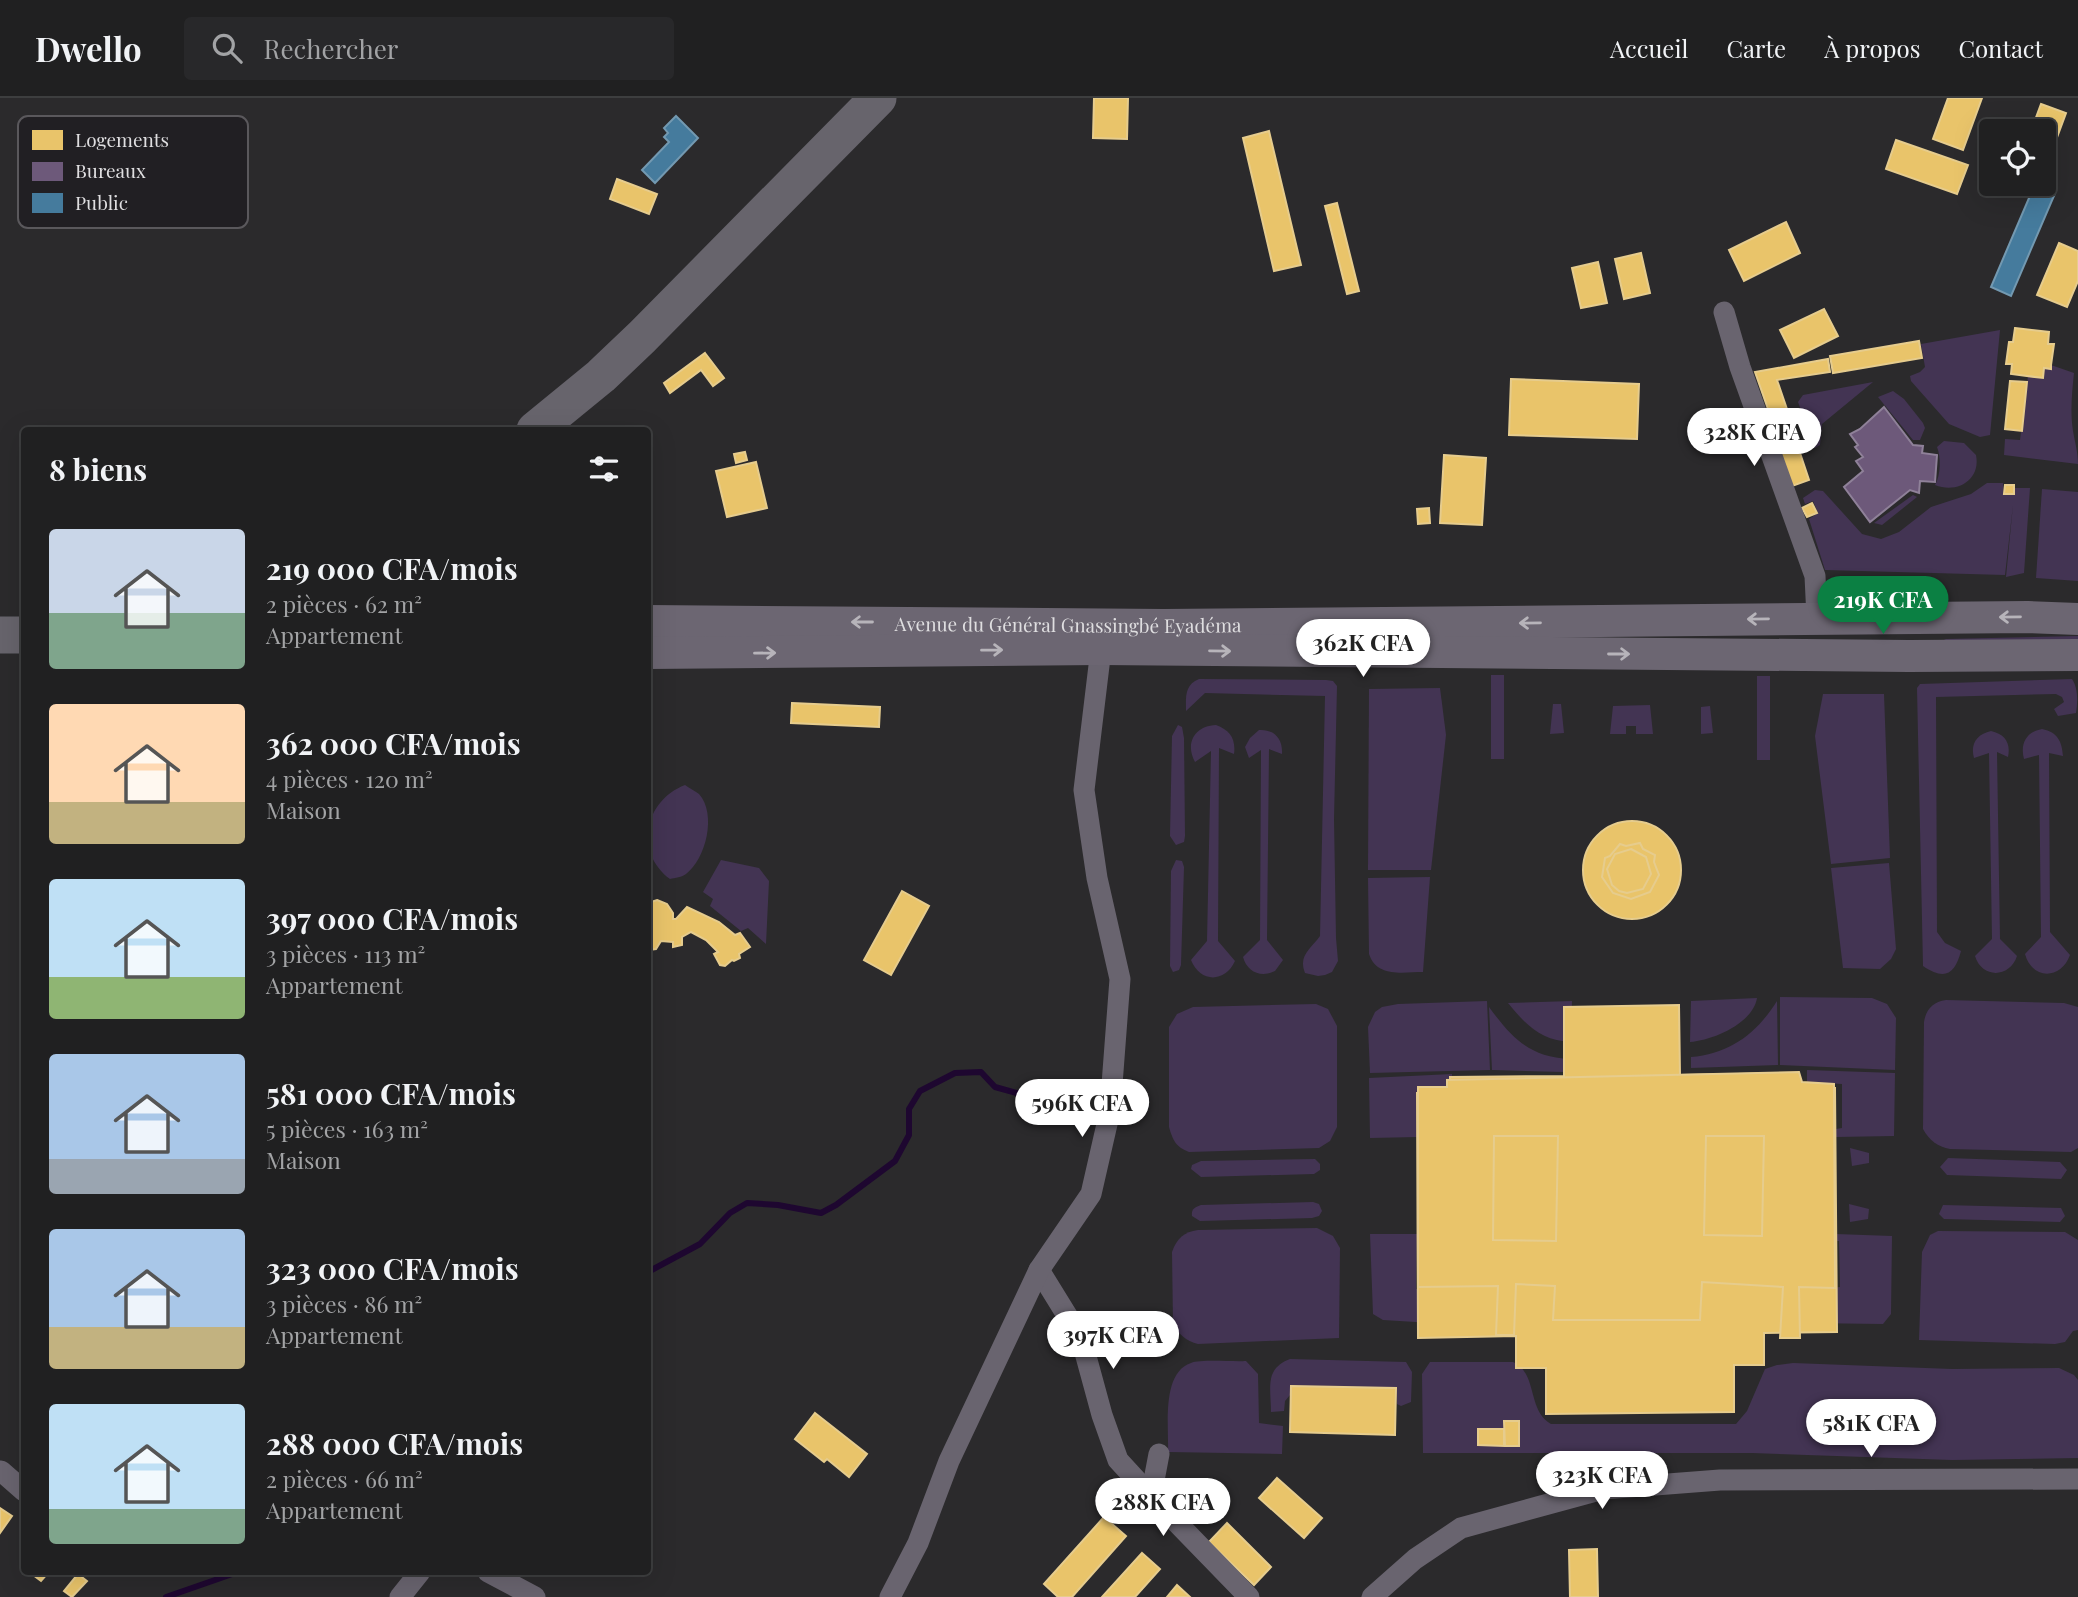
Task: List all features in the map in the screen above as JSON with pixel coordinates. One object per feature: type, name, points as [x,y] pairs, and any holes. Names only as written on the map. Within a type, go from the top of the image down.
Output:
[{"type":"highway","points":[[539,427],[601,376],[642,337],[878,98]]},
{"type":"highway","points":[[0,635],[21,635]]},
{"type":"main road","name":"Avenue du Général Gnassingbé Eyadéma","points":[[651,621],[1177,625],[1817,618],[2078,619]]},
{"type":"main road","points":[[1909,656],[1911,619]]},
{"type":"main road","points":[[718,653],[721,621]]},
{"type":"main road","name":"Avenue du Général Gnassingbé Eyadéma","points":[[651,653],[1101,649],[2078,655]]},
{"type":"street","points":[[1724,312],[1740,367],[1815,576],[1817,618]]},
{"type":"street","points":[[890,1597],[918,1543],[949,1461],[1039,1270],[1091,1194],[1110,1111],[1120,979],[1097,878],[1084,790],[1101,649]]},
{"type":"street","points":[[1039,1270],[1081,1338],[1102,1415],[1118,1460],[1249,1597]]},
{"type":"street","points":[[1151,1496],[1159,1454]]},
{"type":"street","points":[[1,1471],[21,1471]]},
{"type":"street","points":[[1,1471],[21,1488]]},
{"type":"street","points":[[1372,1597],[1415,1559],[1461,1528],[1604,1489],[1720,1480],[2078,1479]]},
{"type":"street","points":[[400,1597],[418,1575]]},
{"type":"street","points":[[494,1575],[535,1597]]},
{"type":"shaded area","points":[[2000,330],[1990,435],[1980,437],[1949,424],[1911,381],[1910,376],[1925,367],[1921,344]]},
{"type":"shaded area","points":[[2051,365],[2074,373],[2072,417],[2078,464],[2004,455],[2005,439],[2020,440],[2028,376],[2043,377],[2044,368],[2050,368]]},
{"type":"shaded area","points":[[1873,382],[1822,424],[1820,445],[1815,448],[1798,402],[1803,395]]},
{"type":"shaded area","points":[[1893,391],[1904,399],[1923,423],[1925,428],[1920,440],[1913,440],[1878,397]]},
{"type":"shaded area","points":[[1944,441],[1964,443],[1976,455],[1977,464],[1971,478],[1966,483],[1951,488],[1935,485],[1940,466],[1937,447]]},
{"type":"shaded area","points":[[1987,483],[2003,483],[2004,495],[2013,495],[2014,488],[2030,488],[2024,573],[2006,577],[2013,505],[2005,575],[1825,570],[1809,519],[1818,513],[1813,501],[1805,504],[1803,498],[1815,490],[1823,491],[1862,534],[1881,539],[1899,532],[1931,507],[1971,494]]},
{"type":"shaded area","points":[[2042,489],[2078,492],[2078,581],[2036,578]]},
{"type":"shaded area","points":[[1913,495],[1917,497],[1882,525],[1874,523]]},
{"type":"shaded area","points":[[2078,636],[2078,646],[1939,642],[1946,639]]},
{"type":"shaded area","points":[[1491,675],[1504,675],[1504,759],[1491,759]]},
{"type":"shaded area","points":[[1757,676],[1770,676],[1770,760],[1757,760]]},
{"type":"shaded area","points":[[1199,679],[1326,680],[1333,681],[1337,686],[1334,819],[1338,961],[1332,972],[1318,976],[1305,973],[1303,967],[1306,953],[1320,936],[1325,696],[1205,693],[1186,711],[1188,688]]},
{"type":"shaded area","points":[[2072,679],[2077,695],[2076,713],[2058,716],[2054,709],[2064,702],[2062,697],[2056,694],[1936,697],[1937,932],[1945,943],[1961,951],[1956,965],[1948,973],[1931,971],[1923,966],[1917,688],[1920,684]]},
{"type":"shaded area","points":[[1440,688],[1446,735],[1431,870],[1368,870],[1369,689]]},
{"type":"shaded area","points":[[1823,694],[1884,694],[1890,858],[1831,864],[1815,736]]},
{"type":"shaded area","points":[[1553,704],[1561,704],[1564,733],[1550,734]]},
{"type":"shaded area","points":[[1650,705],[1653,734],[1636,734],[1636,726],[1626,726],[1626,734],[1610,734],[1613,706]]},
{"type":"shaded area","points":[[1710,706],[1713,733],[1701,734],[1701,707]]},
{"type":"shaded area","points":[[1178,725],[1182,727],[1184,738],[1185,836],[1184,842],[1176,845],[1170,836],[1172,736]]},
{"type":"shaded area","points":[[1216,725],[1228,732],[1234,744],[1234,754],[1219,748],[1218,941],[1235,961],[1225,973],[1213,977],[1200,973],[1191,960],[1207,941],[1211,751],[1195,762],[1191,743],[1197,732]]},
{"type":"shaded area","points":[[2042,729],[2055,735],[2060,742],[2063,756],[2049,753],[2050,932],[2070,955],[2060,969],[2047,974],[2034,969],[2025,954],[2041,937],[2039,755],[2024,759],[2023,748],[2028,736]]},
{"type":"shaded area","points":[[1259,730],[1273,733],[1282,749],[1282,754],[1269,749],[1267,940],[1283,960],[1275,971],[1265,974],[1251,970],[1243,957],[1260,940],[1261,750],[1249,758],[1245,747]]},
{"type":"shaded area","points":[[1991,731],[2003,737],[2009,747],[2008,757],[1997,752],[2000,939],[2017,956],[2008,969],[1996,973],[1984,969],[1975,956],[1992,939],[1989,753],[1974,758],[1973,748],[1978,737]]},
{"type":"shaded area","points":[[685,785],[699,794],[707,813],[708,824],[704,847],[693,867],[684,875],[670,879],[651,855],[651,822],[660,803]]},
{"type":"shaded area","points":[[1633,828],[1656,836],[1666,849],[1672,872],[1668,888],[1660,899],[1639,909],[1621,908],[1607,902],[1597,891],[1591,878],[1590,864],[1594,850],[1603,838],[1617,830]],"holes":[[[1620,844],[1640,844],[1655,856],[1659,875],[1631,899],[1612,893],[1605,871],[1605,858]]]},
{"type":"shaded area","points":[[1629,849],[1644,856],[1651,871],[1644,886],[1629,893],[1614,886],[1607,871],[1614,856]]},
{"type":"shaded area","points":[[721,860],[759,868],[769,881],[766,944],[748,928],[741,931],[710,906],[713,899],[703,892]]},
{"type":"shaded area","points":[[1176,860],[1182,861],[1184,867],[1181,965],[1179,970],[1173,972],[1170,966],[1171,871]]},
{"type":"shaded area","points":[[1889,863],[1896,949],[1891,959],[1880,969],[1843,968],[1831,868]]},
{"type":"shaded area","points":[[1430,877],[1423,972],[1399,973],[1378,967],[1369,954],[1368,878]]},
{"type":"shaded area","points":[[1780,997],[1872,998],[1887,1004],[1896,1018],[1895,1070],[1780,1065]]},
{"type":"shaded area","points":[[1757,998],[1748,1015],[1731,1029],[1710,1038],[1690,1042],[1691,1001]]},
{"type":"shaded area","points":[[1946,1000],[2064,1003],[2078,1007],[2078,1148],[2071,1152],[1950,1149],[1938,1145],[1928,1136],[1923,1129],[1924,1022],[1931,1007]]},
{"type":"shaded area","points":[[1487,1001],[1490,1070],[1370,1073],[1368,1027],[1375,1012],[1382,1007]]},
{"type":"shaded area","points":[[1572,1001],[1571,1042],[1542,1035],[1508,1003]]},
{"type":"shaded area","points":[[1777,1001],[1778,1065],[1691,1068],[1691,1057],[1718,1051],[1741,1040],[1761,1023]]},
{"type":"shaded area","points":[[1316,1004],[1328,1009],[1337,1026],[1337,1127],[1330,1141],[1319,1148],[1189,1152],[1178,1146],[1169,1127],[1169,1027],[1177,1014],[1193,1007]]},
{"type":"shaded area","points":[[1489,1007],[1523,1044],[1543,1054],[1570,1059],[1571,1067],[1564,1067],[1563,1072],[1492,1070]]},
{"type":"shaded area","points":[[1807,1070],[1895,1073],[1894,1136],[1836,1137],[1836,1129],[1842,1128],[1842,1084],[1807,1082]]},
{"type":"shaded area","points":[[1452,1074],[1452,1080],[1447,1080],[1447,1087],[1418,1137],[1370,1138],[1369,1078]]},
{"type":"shaded area","points":[[1850,1148],[1869,1153],[1869,1163],[1852,1166]]},
{"type":"shaded area","points":[[1948,1158],[2060,1162],[2067,1170],[2061,1179],[1947,1175],[1940,1167]]},
{"type":"shaded area","points":[[1315,1159],[1320,1164],[1320,1170],[1314,1174],[1201,1177],[1191,1169],[1192,1165],[1201,1161]]},
{"type":"shaded area","points":[[1319,1204],[1322,1211],[1319,1216],[1312,1218],[1200,1221],[1192,1216],[1194,1209],[1201,1205]]},
{"type":"shaded area","points":[[1849,1204],[1869,1209],[1868,1219],[1850,1222]]},
{"type":"shaded area","points":[[1943,1205],[2061,1208],[2065,1216],[2060,1222],[1944,1219],[1939,1214]]},
{"type":"shaded area","points":[[1317,1228],[1333,1236],[1340,1248],[1339,1338],[1198,1344],[1186,1339],[1177,1330],[1173,1323],[1172,1252],[1182,1237],[1198,1230]]},
{"type":"shaded area","points":[[1938,1231],[2065,1232],[2078,1240],[2078,1330],[2073,1331],[2065,1342],[2055,1344],[1919,1340],[1922,1252],[1930,1235]]},
{"type":"shaded area","points":[[1370,1234],[1417,1234],[1416,1289],[1448,1290],[1432,1323],[1383,1320],[1373,1314]]},
{"type":"shaded area","points":[[1836,1234],[1892,1236],[1891,1314],[1883,1324],[1805,1323],[1831,1288],[1840,1287],[1839,1241],[1836,1241]]},
{"type":"shaded area","points":[[1290,1359],[1406,1362],[1412,1372],[1411,1402],[1401,1406],[1397,1404],[1396,1389],[1295,1389],[1285,1401],[1284,1411],[1271,1412],[1270,1387],[1273,1374],[1276,1368]]},
{"type":"shaded area","points":[[1246,1361],[1258,1374],[1259,1423],[1283,1426],[1282,1454],[1168,1452],[1171,1389],[1181,1369],[1196,1362]]},
{"type":"shaded area","points":[[1430,1362],[1513,1362],[1526,1374],[1538,1410],[1551,1424],[1736,1424],[1747,1411],[1765,1369],[1793,1363],[1952,1369],[2059,1368],[2078,1380],[2078,1458],[1952,1460],[1752,1453],[1423,1453],[1422,1374]]},
{"type":"building: Logements","points":[[1094,98],[1128,98],[1127,139],[1093,138]]},
{"type":"building: Logements","points":[[1948,98],[1982,98],[1963,150],[1933,139]]},
{"type":"building: Logements","points":[[2041,104],[2066,113],[2056,140],[2056,119],[2035,119]]},
{"type":"building: Logements","points":[[1269,131],[1301,265],[1274,271],[1243,138]]},
{"type":"building: Logements","points":[[1896,140],[1968,165],[1957,194],[1886,169]]},
{"type":"building: Logements","points":[[617,179],[657,194],[649,214],[610,199]]},
{"type":"building: Logements","points":[[1337,203],[1359,291],[1347,294],[1325,206]]},
{"type":"building: Logements","points":[[1786,222],[1800,253],[1744,281],[1729,250]]},
{"type":"building: Logements","points":[[2059,243],[2078,251],[2078,281],[2067,307],[2037,295]]},
{"type":"building: Logements","points":[[1641,253],[1650,293],[1624,299],[1615,259]]},
{"type":"building: Logements","points":[[1598,262],[1607,303],[1581,308],[1572,268]]},
{"type":"building: Logements","points":[[1824,309],[1838,336],[1794,358],[1780,330]]},
{"type":"building: Logements","points":[[2015,328],[2049,332],[2048,344],[2054,344],[2051,369],[2044,368],[2043,378],[2011,374],[2012,364],[2006,364],[2009,342],[2013,342]]},
{"type":"building: Logements","points":[[1919,341],[1922,358],[1833,373],[1830,356]]},
{"type":"building: Logements","points":[[705,353],[724,378],[713,386],[701,370],[670,393],[664,383]]},
{"type":"building: Logements","points":[[1828,359],[1830,372],[1777,380],[1790,418],[1774,426],[1755,372]]},
{"type":"building: Logements","points":[[1511,379],[1639,384],[1637,439],[1509,435]]},
{"type":"building: Logements","points":[[2010,381],[2027,382],[2022,431],[2005,429]]},
{"type":"building: Logements","points":[[1794,435],[1809,480],[1792,486],[1777,441]]},
{"type":"building: Logements","points":[[745,452],[747,460],[736,463],[734,454]]},
{"type":"building: Logements","points":[[1444,455],[1486,458],[1482,525],[1440,523]]},
{"type":"building: Logements","points":[[756,462],[767,508],[727,517],[716,471]]},
{"type":"building: Logements","points":[[2005,485],[2014,485],[2014,494],[2004,494]]},
{"type":"building: Logements","points":[[1812,503],[1817,513],[1807,517],[1802,508]]},
{"type":"building: Logements","points":[[1429,508],[1430,523],[1418,524],[1417,509]]},
{"type":"building: Logements","points":[[792,703],[880,707],[879,727],[791,723]]},
{"type":"building: Logements","points":[[1622,821],[1642,821],[1667,835],[1678,851],[1681,870],[1678,889],[1667,905],[1642,919],[1622,919],[1605,911],[1591,897],[1583,880],[1583,860],[1591,843],[1605,829]]},
{"type":"building: Logements","points":[[1640,843],[1643,849],[1655,855],[1654,862],[1659,875],[1650,892],[1631,899],[1613,893],[1602,877],[1605,858],[1620,844],[1626,846]],"holes":[[[1631,849],[1646,857],[1651,874],[1643,889],[1627,893],[1612,885],[1607,869],[1615,854]]]},
{"type":"building: Logements","points":[[902,891],[929,906],[891,975],[864,960]]},
{"type":"building: Logements","points":[[657,900],[667,904],[673,913],[673,919],[687,907],[719,922],[735,935],[740,933],[750,947],[739,954],[740,958],[725,966],[720,965],[714,954],[718,952],[706,940],[691,932],[682,937],[682,945],[673,947],[673,942],[661,941],[656,949],[651,950],[651,902]]},
{"type":"building: Logements","points":[[1679,1005],[1680,1075],[1790,1073],[1790,1088],[1835,1088],[1837,1332],[1764,1333],[1764,1365],[1734,1365],[1734,1412],[1546,1414],[1546,1368],[1516,1368],[1516,1336],[1418,1338],[1417,1093],[1450,1092],[1450,1077],[1564,1076],[1564,1007]]},
{"type":"building: Logements","points":[[1799,1072],[1802,1082],[1834,1084],[1835,1288],[1799,1287],[1800,1338],[1780,1338],[1783,1287],[1702,1282],[1700,1320],[1553,1320],[1555,1286],[1516,1284],[1514,1335],[1496,1335],[1498,1286],[1418,1287],[1418,1087],[1447,1087],[1447,1080]],"holes":[[[1494,1136],[1558,1136],[1556,1241],[1493,1240]],[[1706,1136],[1764,1136],[1762,1236],[1704,1235]]]},
{"type":"building: Logements","points":[[1291,1386],[1396,1388],[1395,1435],[1290,1432]]},
{"type":"building: Logements","points":[[815,1413],[867,1454],[849,1477],[827,1459],[824,1462],[795,1439]]},
{"type":"building: Logements","points":[[1504,1421],[1519,1421],[1519,1446],[1505,1446]]},
{"type":"building: Logements","points":[[1478,1429],[1504,1429],[1504,1446],[1478,1445]]},
{"type":"building: Logements","points":[[1277,1478],[1322,1518],[1304,1538],[1259,1498]]},
{"type":"building: Logements","points":[[0,1508],[12,1516],[0,1533]]},
{"type":"building: Logements","points":[[1104,1517],[1126,1536],[1072,1597],[1058,1597],[1044,1584]]},
{"type":"building: Logements","points":[[1227,1523],[1271,1567],[1254,1585],[1209,1542]]},
{"type":"building: Logements","points":[[1597,1549],[1598,1597],[1570,1597],[1569,1550]]},
{"type":"building: Logements","points":[[1142,1553],[1160,1569],[1135,1597],[1102,1597]]},
{"type":"building: Logements","points":[[33,1575],[46,1575],[41,1581]]},
{"type":"building: Logements","points":[[77,1575],[87,1581],[72,1597],[64,1591]]},
{"type":"building: Logements","points":[[1177,1585],[1190,1597],[1167,1597]]},
{"type":"building: Bureaux","points":[[1884,407],[1913,445],[1923,446],[1922,453],[1937,455],[1935,482],[1920,481],[1919,493],[1910,490],[1870,522],[1844,487],[1863,471],[1856,461],[1863,457],[1850,434],[1860,429]]},
{"type":"building: Public","points":[[676,116],[698,138],[655,183],[642,170],[669,142],[664,137],[668,133],[664,128]]},
{"type":"building: Public","points":[[2030,196],[2054,196],[2011,296],[1991,287]]},
{"type":"waterway","points":[[651,1270],[700,1244],[730,1213],[747,1203],[778,1205],[821,1213],[836,1205],[895,1161],[909,1135],[909,1109],[920,1091],[955,1073],[981,1072],[995,1087],[1028,1096],[1055,1087]]},
{"type":"waterway","points":[[166,1597],[229,1575]]}]
